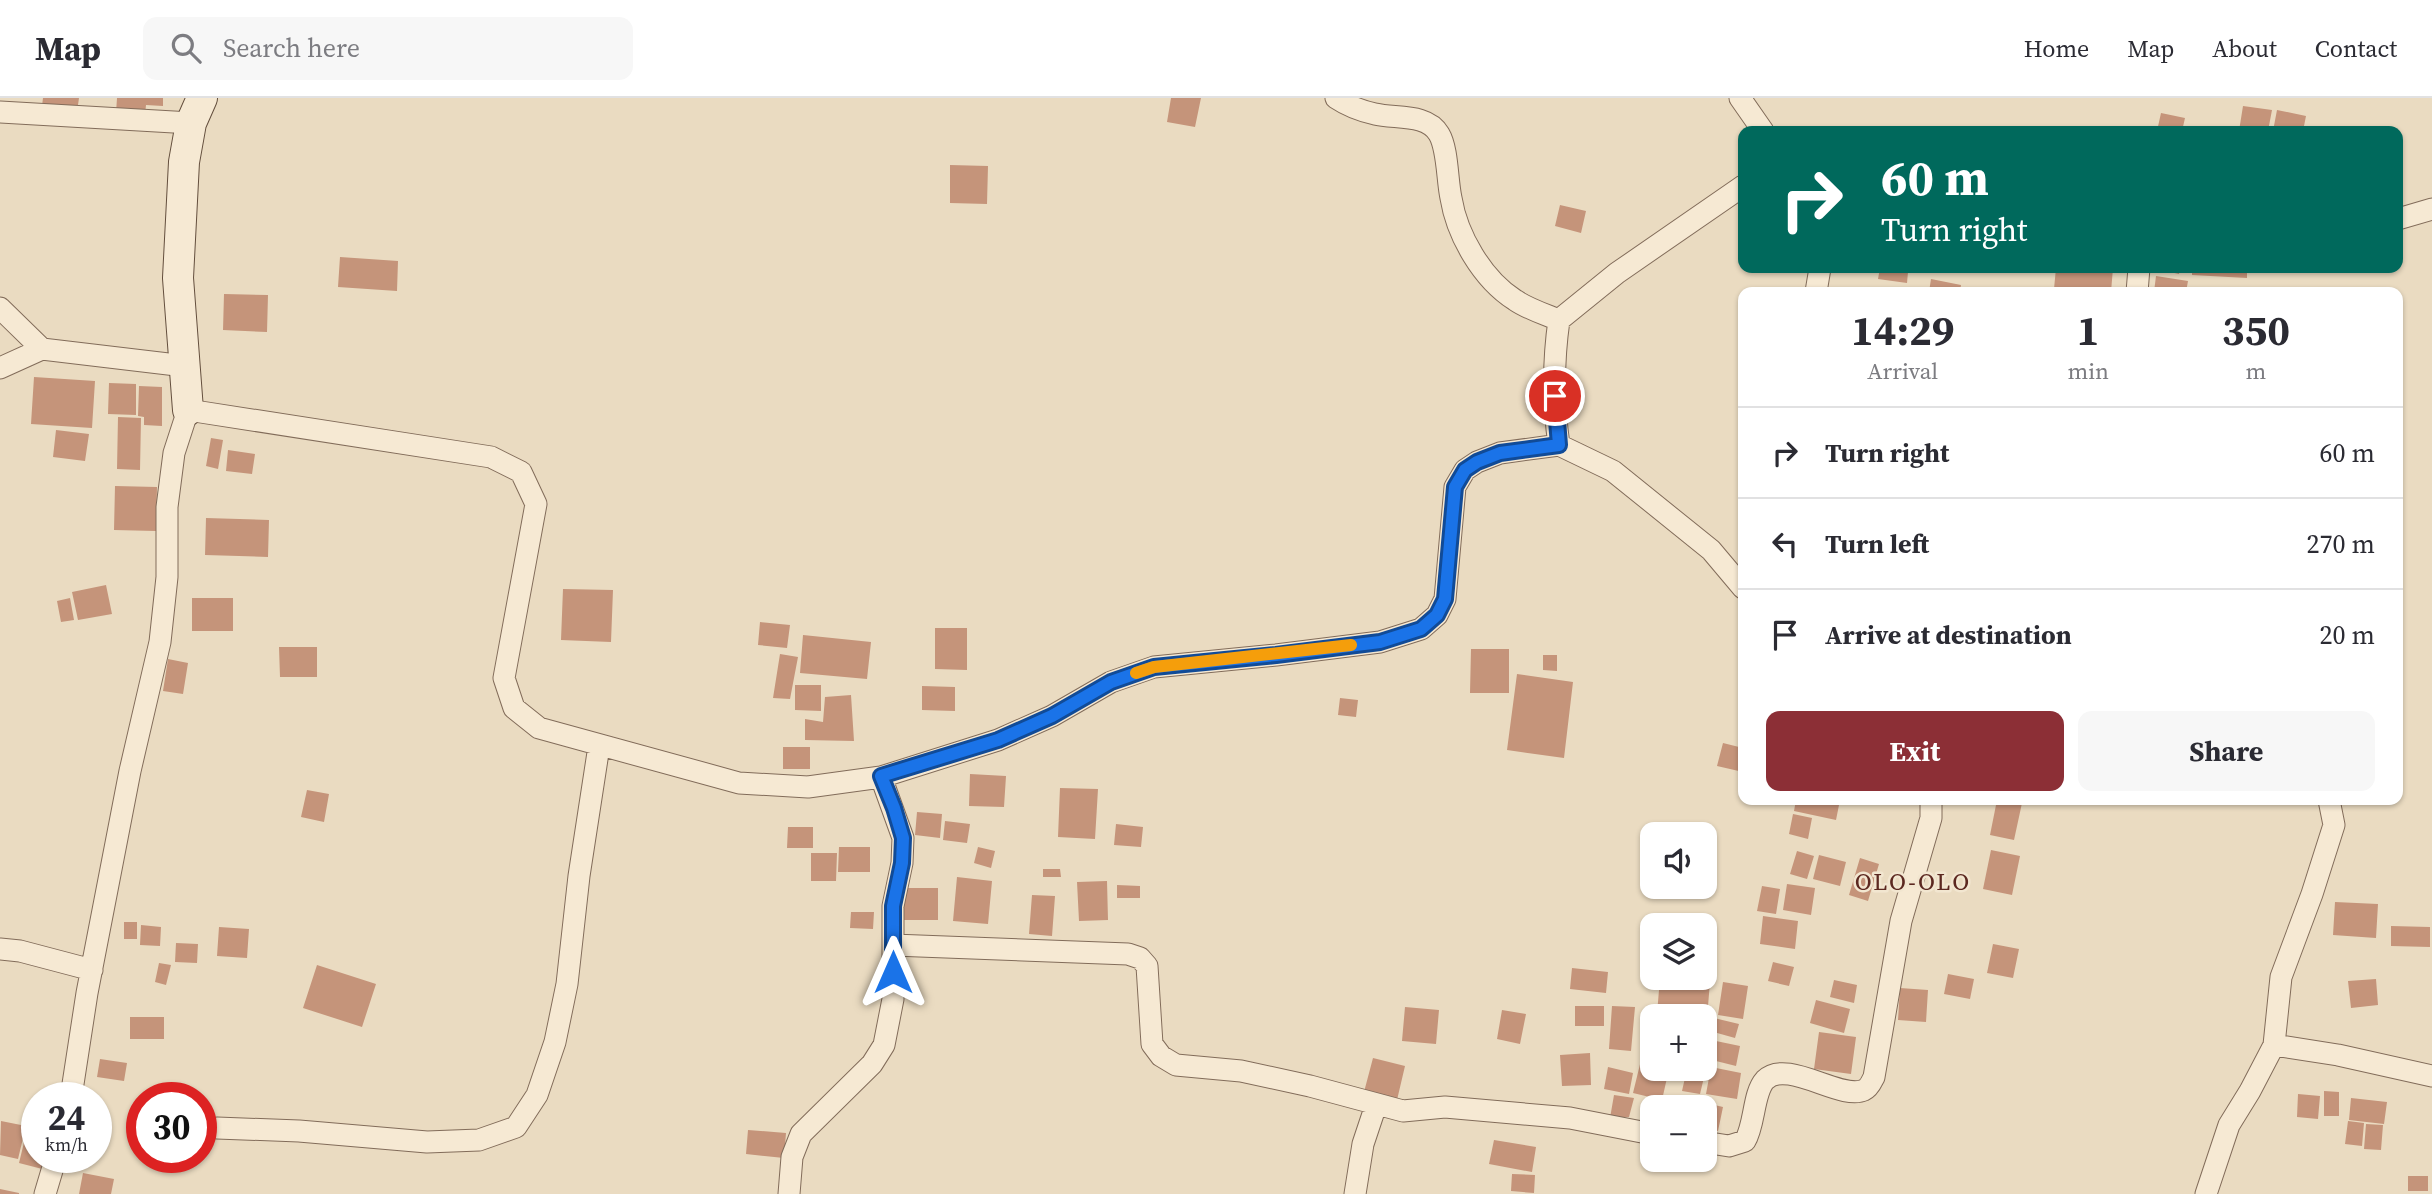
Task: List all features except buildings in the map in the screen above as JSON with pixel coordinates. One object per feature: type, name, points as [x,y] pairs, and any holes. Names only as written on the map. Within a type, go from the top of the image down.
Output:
[{"type":"street","points":[[1336,98],[1352,107],[1377,115],[1404,116],[1427,124],[1439,133],[1451,200],[1473,254],[1495,283],[1514,300],[1559,320]]},
{"type":"street","points":[[1740,98],[1760,126]]},
{"type":"street","points":[[0,112],[196,110],[184,162],[178,278],[188,410],[174,453],[167,507],[167,577],[160,642],[130,771],[73,1082]]},
{"type":"street","points":[[1559,445],[1555,415],[1554,359],[1559,320],[1617,273],[1738,189]]},
{"type":"street","points":[[2403,218],[2432,209]]},
{"type":"street","points":[[0,308],[42,349]]},
{"type":"street","points":[[0,368],[42,349],[185,366]]},
{"type":"street","points":[[188,410],[491,457],[522,472],[536,505],[504,678],[514,708],[539,728],[739,783],[808,787],[881,776],[998,740],[1052,716],[1111,682],[1154,667],[1380,642],[1421,629],[1437,615],[1445,599],[1455,487],[1465,470],[1500,453],[1559,445],[1613,471],[1711,550],[1738,582]]},
{"type":"street","points":[[217,1128],[299,1131],[427,1142],[479,1140],[516,1127],[537,1096],[555,1042],[568,984],[579,876],[599,746]]},
{"type":"street","points":[[789,1194],[792,1157],[802,1134],[872,1064],[884,1045],[893,999],[893,906],[902,863],[903,838],[881,776]]},
{"type":"street","points":[[1717,1144],[1729,1146],[1745,1141],[1750,1133],[1762,1086],[1776,1074],[1789,1074],[1852,1092],[1864,1090],[1870,1085],[1874,1077],[1901,921],[1930,818],[1931,805]]},
{"type":"street","points":[[2206,1194],[2229,1125],[2274,1045],[2281,977],[2334,825],[2330,805]]},
{"type":"street","points":[[893,945],[1128,954],[1140,958],[1147,967],[1152,1044],[1161,1056],[1176,1065],[1241,1071],[1403,1111],[1445,1107],[1570,1118],[1640,1132]]},
{"type":"street","points":[[0,949],[20,951],[92,970]]},
{"type":"street","points":[[2274,1045],[2338,1055],[2432,1076]]},
{"type":"street","points":[[1354,1194],[1363,1144],[1376,1105]]},
{"type":"street","points":[[45,1194],[51,1173]]},
{"type":"slow traffic","points":[[1136,673],[1154,667],[1351,645]]},
{"type":"district","name":"OLO-OLO","points":[[1913,882]]},
{"type":"route","points":[[893,972],[893,906],[902,863],[903,838],[881,776],[998,740],[1052,716],[1111,682],[1154,667],[1380,642],[1421,629],[1437,615],[1445,599],[1455,487],[1465,470],[1477,462],[1500,453],[1559,445],[1555,396]]}]
